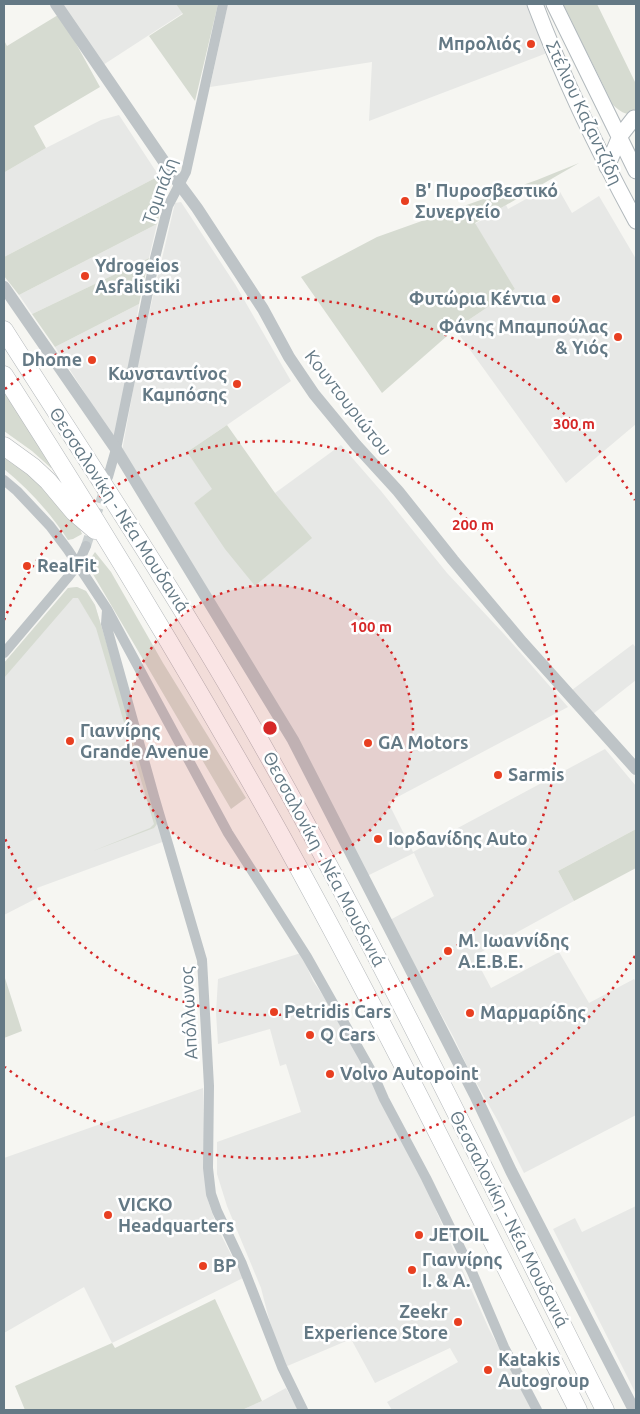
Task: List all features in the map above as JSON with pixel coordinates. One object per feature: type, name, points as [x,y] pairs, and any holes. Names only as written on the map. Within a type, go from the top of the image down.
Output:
[{"type":"highway","name":"Θεσσαλονίκη - Νέα Μουδανιά","points":[[4,330],[173,594],[248,720],[371,945],[604,1410]]},
{"type":"highway","name":"Θεσσαλονίκη - Νέα Μουδανιά","points":[[4,375],[63,467],[162,629],[294,861],[432,1121],[578,1410]]},
{"type":"highway","points":[[4,446],[33,467],[48,481],[74,512],[107,540]]},
{"type":"main road","name":"Στέλιου Καζαντζίδη","points":[[535,4],[569,86],[607,167],[636,221]]},
{"type":"main road","name":"Στέλιου Καζαντζίδη","points":[[554,4],[636,171]]},
{"type":"main road","points":[[604,107],[617,117],[634,118],[620,136],[607,167],[636,171]]},
{"type":"street","name":"Κουντουριώτου","points":[[56,4],[197,208],[263,309],[289,357],[314,394],[356,445],[398,491],[522,642],[636,769]]},
{"type":"street","name":"Τομπάζη","points":[[108,477],[116,449],[155,258],[168,206],[186,172],[223,4]]},
{"type":"street","points":[[4,288],[116,449],[293,740],[634,1410]]},
{"type":"street","points":[[4,480],[38,512],[68,550],[107,609],[228,833],[307,957],[374,1076],[384,1099],[426,1178],[472,1272],[504,1347],[537,1410]]},
{"type":"street","points":[[4,653],[61,588],[77,566],[86,546]]},
{"type":"street","name":"Απόλλωνος","points":[[107,609],[106,624],[202,960],[209,1086],[208,1168],[211,1194],[242,1264],[282,1367],[303,1410]]},
{"type":"shaded area","points":[[62,4],[176,4],[183,13],[103,65]]},
{"type":"shaded area","points":[[176,4],[218,4],[195,101],[149,36],[183,14]]},
{"type":"shaded area","points":[[228,4],[527,4],[547,53],[369,121],[372,62],[210,87]]},
{"type":"shaded area","points":[[563,4],[597,4],[636,84],[636,112],[626,114],[613,105]]},
{"type":"shaded area","points":[[58,15],[100,87],[34,126],[46,148],[5,172],[4,40],[7,46]]},
{"type":"shaded area","points":[[119,115],[159,176],[4,257],[4,171],[101,120]]},
{"type":"shaded area","points":[[579,163],[475,223],[515,289],[455,329],[382,393],[301,277],[377,237],[537,180]]},
{"type":"shaded area","points":[[159,176],[166,188],[157,224],[19,295],[4,276],[4,257]]},
{"type":"shaded area","points":[[555,183],[572,213],[599,196],[636,259],[636,424],[566,483],[455,329],[515,289],[475,224],[506,205],[508,209]]},
{"type":"shaded area","points":[[181,202],[235,284],[291,381],[187,452],[213,489],[194,503],[255,586],[311,538],[275,493],[341,445],[447,573],[568,707],[388,802],[413,852],[605,749],[636,786],[636,829],[558,871],[574,901],[474,956],[491,988],[559,952],[589,1003],[634,979],[636,982],[636,1115],[524,1173],[390,920],[434,896],[414,853],[367,876],[122,451],[140,352],[175,203]]},
{"type":"shaded area","points":[[157,224],[149,258],[32,314],[19,295]]},
{"type":"shaded area","points":[[149,258],[139,304],[55,347],[32,314]]},
{"type":"shaded area","points":[[139,304],[130,363],[114,440],[55,347]]},
{"type":"shaded area","points":[[4,387],[52,462],[51,468],[32,451],[4,431]]},
{"type":"shaded area","points":[[227,425],[275,493],[312,538],[255,586],[225,549],[194,503],[212,489],[187,452]]},
{"type":"shaded area","points":[[4,452],[26,468],[79,526],[82,534],[68,540],[39,502],[4,469]]},
{"type":"shaded area","points":[[95,552],[111,572],[163,663],[246,798],[231,809],[87,564]]},
{"type":"shaded area","name":"Γιαννίρης Grande Avenue","points":[[77,587],[86,591],[95,605],[165,841],[37,888],[39,897],[4,915],[4,663],[68,588]]},
{"type":"shaded area","points":[[77,587],[86,591],[95,605],[159,818],[154,828],[93,851],[150,828],[154,824],[96,628],[78,598],[73,598],[4,678],[4,663],[68,588]]},
{"type":"shaded area","points":[[633,644],[636,648],[636,680],[593,714],[572,690]]},
{"type":"shaded area","points":[[636,829],[636,868],[574,901],[558,871]]},
{"type":"shaded area","points":[[301,953],[313,981],[333,1010],[419,1165],[437,1213],[489,1329],[532,1410],[392,1410],[387,1402],[458,1362],[450,1348],[375,1383],[351,1339],[285,1367],[261,1288],[227,1206],[217,1174],[217,1142],[301,1112],[286,1064],[280,1066],[270,1029],[218,1044],[216,1013],[218,979]]},
{"type":"shaded area","points":[[4,975],[22,1031],[4,1038]]},
{"type":"shaded area","name":"VICKO Headquarters","points":[[203,1088],[205,1179],[208,1201],[218,1229],[243,1278],[112,1343],[84,1287],[4,1333],[4,1158]]},
{"type":"shaded area","points":[[636,1206],[636,1394],[553,1229],[575,1218],[582,1232]]},
{"type":"shaded area","points":[[215,1299],[262,1401],[242,1410],[25,1410],[15,1386],[112,1343],[115,1348]]},
{"type":"shaded area","points":[[286,1388],[298,1410],[242,1410],[262,1401]]},
{"type":"tunnel","points":[[86,546],[106,485]]},
{"type":"place","name":"Μπρολιός","points":[[531,44]]},
{"type":"place","name":"Β' Πυροσβεστικό Συνεργείο","points":[[405,201]]},
{"type":"place","name":"Ydrogeios Asfalistiki","points":[[85,276]]},
{"type":"place","name":"Φυτώρια Κέντια","points":[[556,299]]},
{"type":"place","name":"Φάνης Μπαμπούλας & Υιός","points":[[618,337]]},
{"type":"place","name":"Dhome","points":[[92,360]]},
{"type":"place","name":"Κωνσταντίνος Καμπόσης","points":[[237,384]]},
{"type":"place","name":"RealFit","points":[[27,566]]},
{"type":"place","name":"Γιαννίρης Grande Avenue","points":[[70,741]]},
{"type":"place","name":"GA Motors","points":[[368,743]]},
{"type":"place","name":"Sarmis","points":[[498,775]]},
{"type":"place","name":"Ιορδανίδης Auto","points":[[378,839]]},
{"type":"place","name":"Μ. Ιωαννίδης Α.Ε.Β.Ε.","points":[[448,951]]},
{"type":"place","name":"Petridis Cars","points":[[274,1012]]},
{"type":"place","name":"Μαρμαρίδης","points":[[470,1013]]},
{"type":"place","name":"Q Cars","points":[[310,1035]]},
{"type":"place","name":"Volvo Autopoint","points":[[330,1074]]},
{"type":"place","name":"VICKO Headquarters","points":[[108,1215]]},
{"type":"place","name":"JETOIL","points":[[419,1235]]},
{"type":"place","name":"BP","points":[[203,1266]]},
{"type":"place","name":"Γιαννίρης Ι. & Α.","points":[[412,1270]]},
{"type":"place","name":"Zeekr Experience Store","points":[[458,1322]]},
{"type":"place","name":"Katakis Autogroup","points":[[488,1370]]}]
